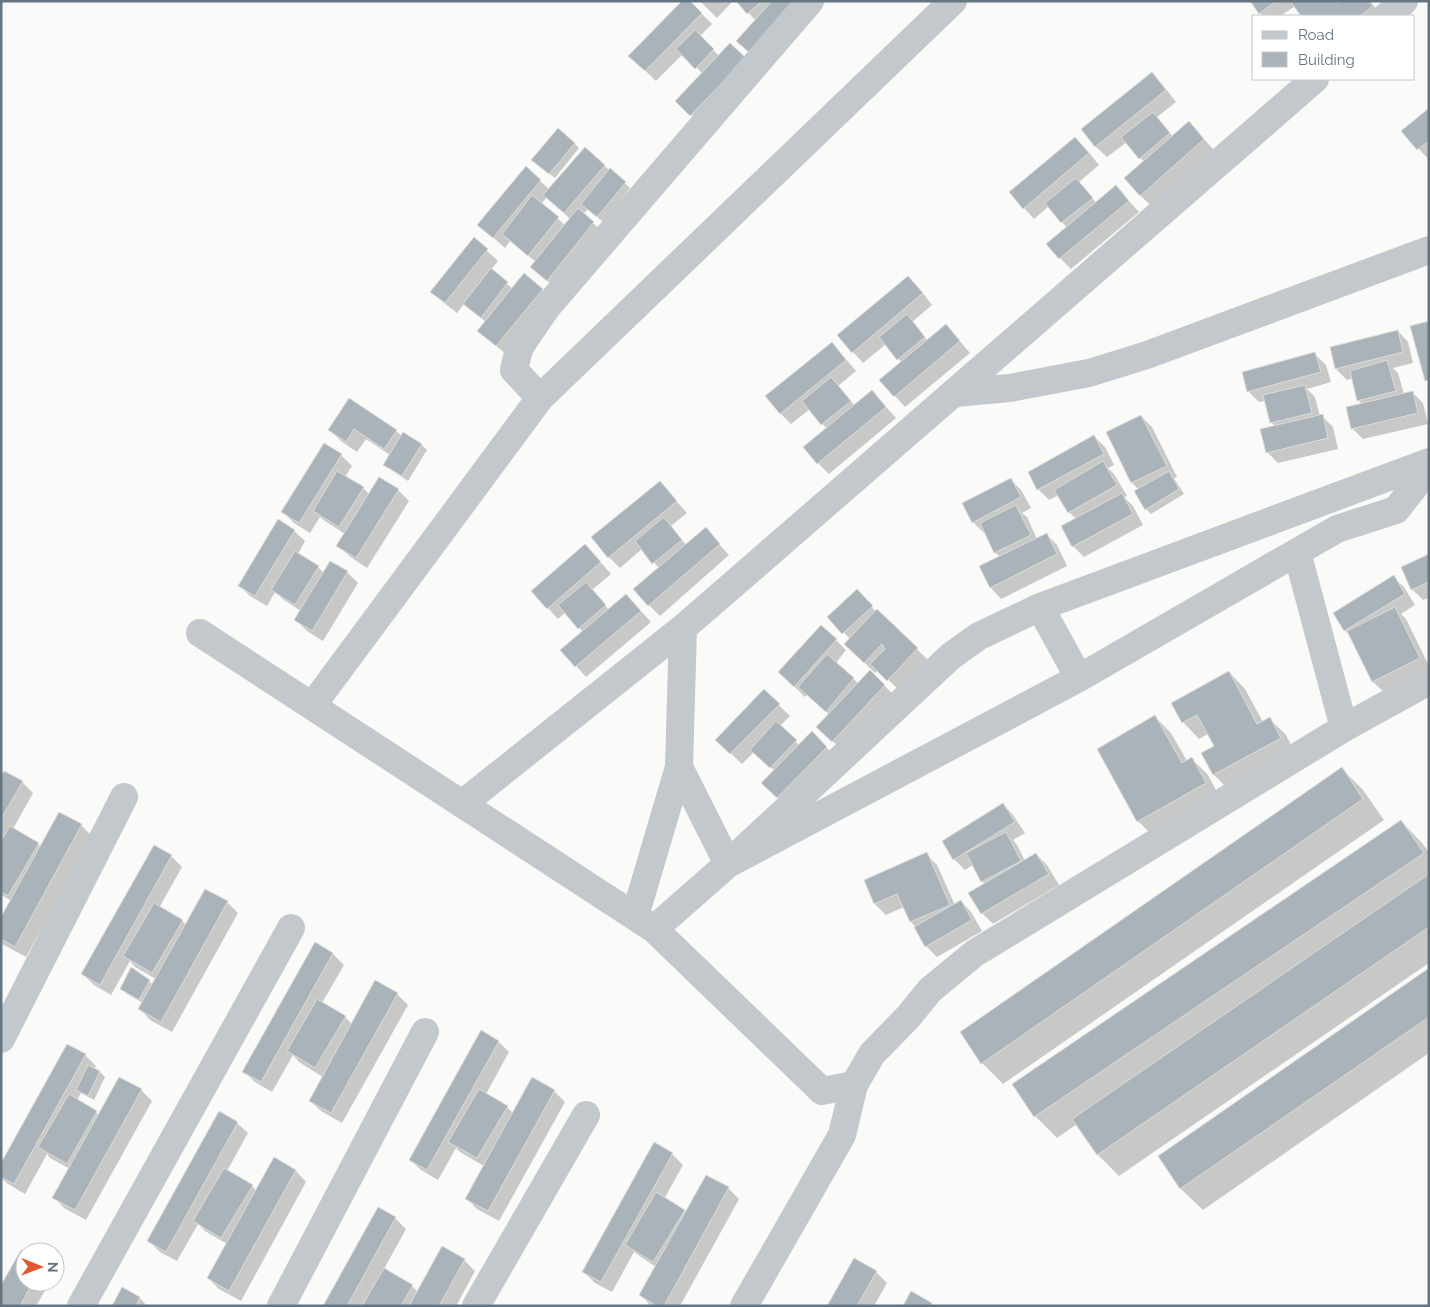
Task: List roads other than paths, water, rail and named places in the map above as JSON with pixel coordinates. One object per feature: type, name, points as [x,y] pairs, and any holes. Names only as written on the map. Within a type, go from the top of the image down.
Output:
[{"type":"street","points":[[540,398],[514,370],[519,349],[526,336],[547,307],[810,1]]},
{"type":"street","points":[[312,706],[540,398],[953,1]]},
{"type":"street","points":[[1388,15],[1404,1]]},
{"type":"street","points":[[462,804],[683,628],[1314,80]]},
{"type":"street","points":[[955,393],[1010,388],[1089,373],[1147,355],[1429,250]]},
{"type":"street","points":[[728,864],[951,656],[979,636],[1040,607],[1429,462]]},
{"type":"street","points":[[645,922],[728,864],[1079,678],[1337,530],[1396,510],[1429,468]]},
{"type":"street","points":[[1297,552],[1344,728]]},
{"type":"street","points":[[1040,607],[1079,678]]},
{"type":"street","points":[[645,922],[679,767],[683,628]]},
{"type":"street","points":[[200,633],[645,922],[822,1091],[842,1135]]},
{"type":"street","points":[[744,1306],[842,1135],[854,1085],[872,1054],[908,1017],[930,990],[975,953],[1344,728],[1429,681]]},
{"type":"street","points":[[679,767],[728,864]]},
{"type":"street","points":[[1,1039],[124,797]]},
{"type":"street","points":[[82,1306],[291,928]]},
{"type":"street","points":[[281,1306],[425,1032]]},
{"type":"street","points":[[822,1091],[854,1085]]},
{"type":"street","points":[[476,1306],[586,1115]]}]
